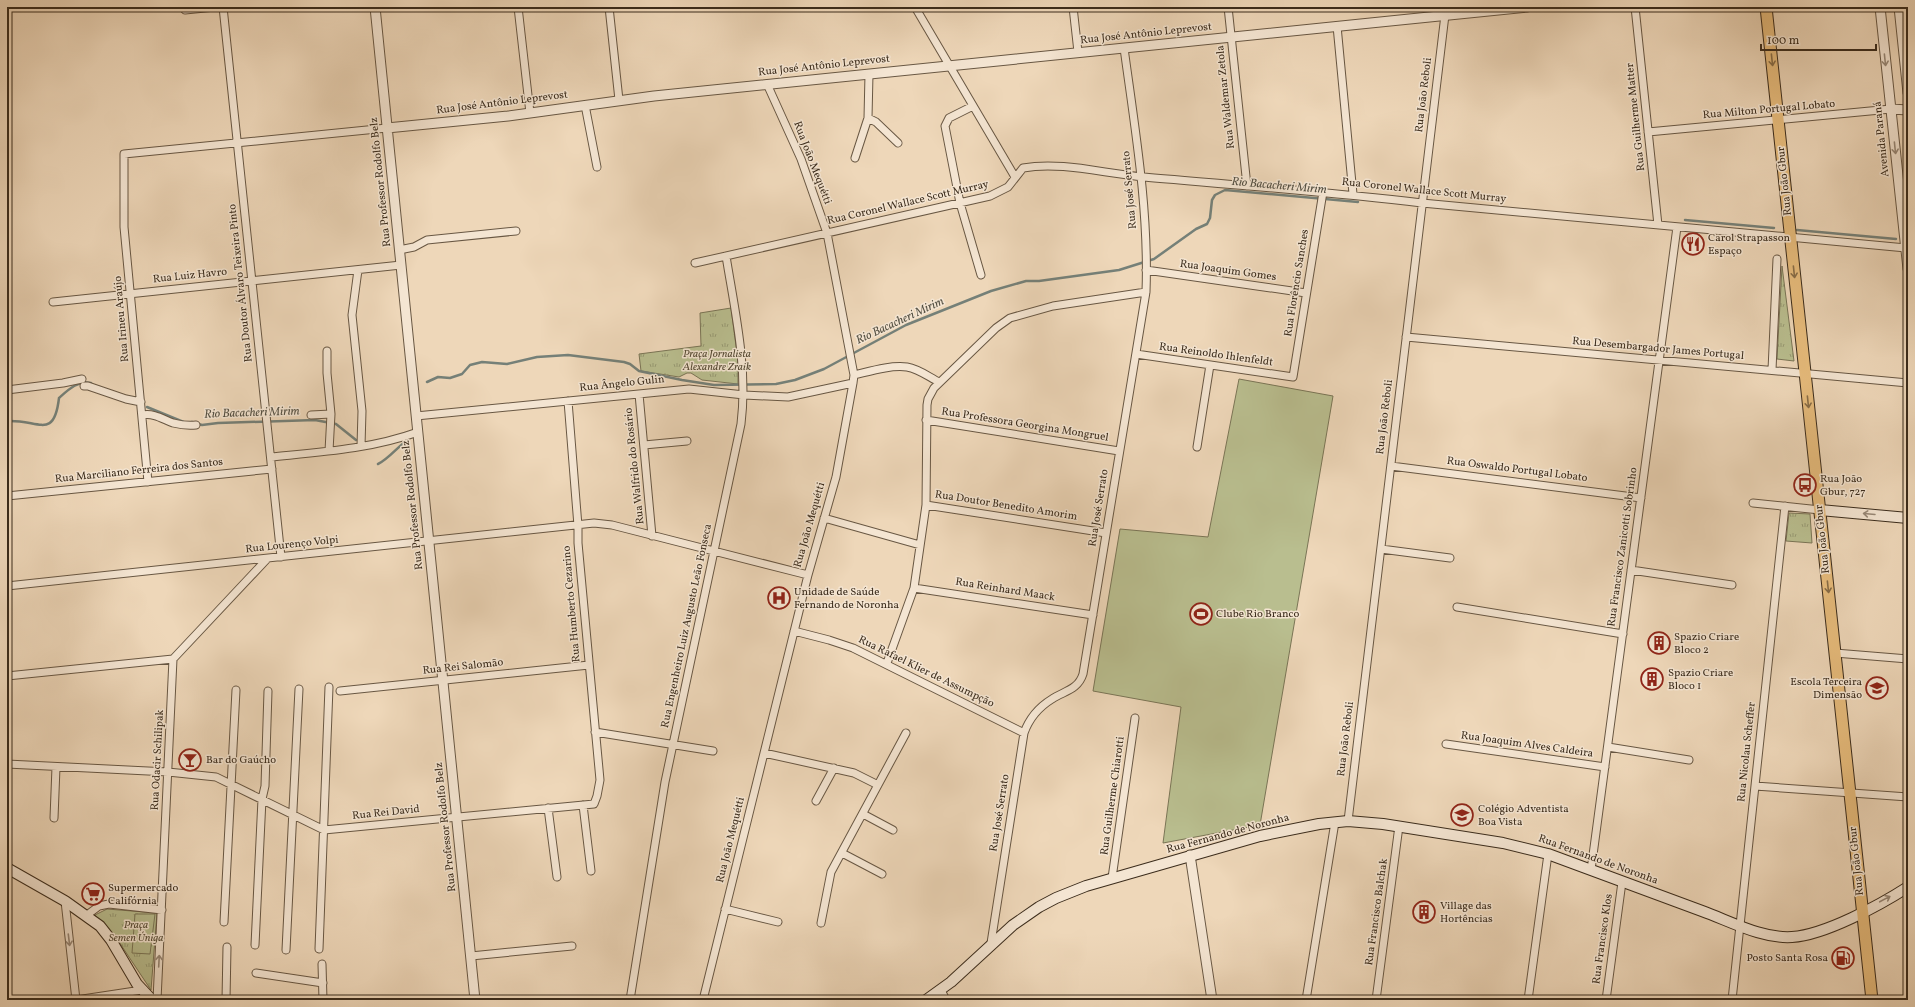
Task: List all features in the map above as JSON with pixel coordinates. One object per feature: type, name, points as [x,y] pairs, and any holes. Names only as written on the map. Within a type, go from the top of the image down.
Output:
[{"type":"main road","name":"Rua João Gbur","points":[[1766,7],[1872,1000]]},
{"type":"main road","points":[[1820,510],[1908,518]]},
{"type":"main road","name":"Rua Fernando de Noronha","points":[[926,1000],[942,990],[991,943],[1013,925],[1039,907],[1072,891],[1112,878],[1260,836],[1335,822],[1348,821],[1399,826],[1509,844],[1548,854],[1770,936],[1793,937],[1817,932],[1908,887]]},
{"type":"main road","points":[[7,868],[65,901],[87,915],[100,926],[111,940],[132,977],[152,1000]]},
{"type":"street","points":[[185,10],[215,7]]},
{"type":"street","name":"Rua Doutor Álvaro Teixeira Pinto","points":[[223,7],[281,557]]},
{"type":"street","name":"Rua Professor Rodolfo Belz","points":[[375,7],[475,1000]]},
{"type":"street","points":[[518,7],[530,113]]},
{"type":"street","points":[[609,7],[619,100]]},
{"type":"street","points":[[915,7],[1015,177]]},
{"type":"street","points":[[1073,7],[1078,52]]},
{"type":"street","name":"Rua Waldemar Zetola","points":[[1228,7],[1247,186]]},
{"type":"street","name":"Rua José Antônio Leprevost","points":[[124,154],[530,113],[619,100],[767,84],[1527,7]]},
{"type":"street","name":"Rua Guilherme Matter","points":[[1636,7],[1658,225]]},
{"type":"street","name":"Avenida Paraná","points":[[1880,7],[1908,269]]},
{"type":"street","points":[[1898,7],[1908,93]]},
{"type":"street","name":"Rua João Reboli","points":[[1348,821],[1445,15]]},
{"type":"street","points":[[1337,26],[1352,194]]},
{"type":"street","name":"Rua José Serrato","points":[[991,943],[1024,733],[1031,718],[1040,709],[1052,699],[1077,686],[1081,680],[1146,292],[1146,264],[1141,177],[1124,48]]},
{"type":"street","points":[[855,158],[868,118],[869,74]]},
{"type":"street","name":"Rua João Mequétti","points":[[703,1000],[794,631],[840,458],[854,375],[827,233],[803,162],[767,84]]},
{"type":"street","points":[[585,105],[597,167]]},
{"type":"street","points":[[973,106],[949,118],[945,122],[960,203],[981,275]]},
{"type":"street","points":[[1891,109],[1908,110]]},
{"type":"street","name":"Rua Milton Portugal Lobato","points":[[1648,132],[1891,109]]},
{"type":"street","points":[[868,118],[876,122],[898,143]]},
{"type":"street","name":"Rua Irineu Araújo","points":[[124,154],[124,227],[148,482]]},
{"type":"street","points":[[1005,161],[1023,168]]},
{"type":"street","name":"Rua Coronel Wallace Scott Murray","points":[[695,263],[960,203],[1002,191],[1012,183],[1023,168],[1043,166],[1141,177],[1352,194],[1422,203],[1906,248]]},
{"type":"street","name":"Rua Florêncio Sanches","points":[[1293,377],[1323,192]]},
{"type":"street","name":"Rua Francisco Zanicotti Sobrinho","points":[[1591,870],[1677,227]]},
{"type":"street","points":[[399,250],[414,247],[427,240],[516,231]]},
{"type":"street","name":"Rua Engenheiro Luiz Augusto Leão Fonseca","points":[[630,1000],[662,797],[741,424],[744,393],[743,358],[726,256]]},
{"type":"street","points":[[1772,370],[1777,258]]},
{"type":"street","name":"Rua Joaquim Gomes","points":[[1146,264],[1306,294]]},
{"type":"street","name":"Rua Luiz Havro","points":[[53,302],[401,265]]},
{"type":"street","points":[[358,270],[352,315],[362,411],[361,446]]},
{"type":"street","points":[[887,663],[914,588],[926,505],[926,420],[928,399],[939,382],[996,328],[1010,318],[1053,306],[1146,292]]},
{"type":"street","name":"Rua Desembargador James Portugal","points":[[1406,337],[1908,383]]},
{"type":"street","points":[[327,351],[327,373],[331,414],[328,451]]},
{"type":"street","name":"Rua Reinoldo Ihlenfeldt","points":[[1136,354],[1293,377]]},
{"type":"street","points":[[1197,447],[1210,365]]},
{"type":"street","points":[[854,375],[883,369],[908,368],[918,371],[939,382]]},
{"type":"street","points":[[7,390],[48,386],[82,379]]},
{"type":"street","name":"Rua Ângelo Gulin","points":[[416,416],[689,389],[788,398],[853,383]]},
{"type":"street","points":[[84,386],[141,402]]},
{"type":"street","name":"Rua Walfrido do Rosário","points":[[639,394],[652,536]]},
{"type":"street","name":"Rua Humberto Cezarino","points":[[568,401],[578,543],[600,780],[598,796],[594,804]]},
{"type":"street","points":[[142,415],[154,414],[173,423],[187,426],[196,425]]},
{"type":"street","points":[[311,415],[331,414]]},
{"type":"street","name":"Rua Professora Georgina Mongruel","points":[[926,420],[1119,451]]},
{"type":"street","points":[[271,457],[328,451],[388,442],[418,432]]},
{"type":"street","points":[[644,445],[687,441]]},
{"type":"street","name":"Rua Oswaldo Portugal Lobato","points":[[1390,466],[1641,498]]},
{"type":"street","name":"Rua Marciliano Ferreira dos Santos","points":[[7,496],[272,469]]},
{"type":"street","points":[[1753,503],[1820,510]]},
{"type":"street","name":"Rua Doutor Benedito Amorim","points":[[926,505],[1106,533]]},
{"type":"street","name":"Rua Nicolau Scheffer","points":[[1732,1000],[1785,506]]},
{"type":"street","points":[[824,518],[920,545]]},
{"type":"street","name":"Rua Lourenço Volpi","points":[[7,586],[578,526],[589,523],[602,523],[808,576]]},
{"type":"street","points":[[1380,549],[1450,558]]},
{"type":"street","points":[[7,676],[173,659],[267,559]]},
{"type":"street","points":[[1631,570],[1732,585]]},
{"type":"street","name":"Rua Reinhard Maack","points":[[914,588],[1093,615]]},
{"type":"street","points":[[1457,607],[1623,634]]},
{"type":"street","name":"Rua Rafael Klier de Assumpção","points":[[794,631],[846,645],[887,663],[1024,733]]},
{"type":"street","points":[[1835,653],[1908,659]]},
{"type":"street","name":"Rua Odacir Schilipak","points":[[157,1000],[173,659]]},
{"type":"street","name":"Rua Rei Salomão","points":[[340,691],[589,665]]},
{"type":"street","points":[[319,949],[329,687]]},
{"type":"street","points":[[286,950],[291,830],[294,815],[299,689]]},
{"type":"street","points":[[224,922],[236,690]]},
{"type":"street","points":[[255,945],[262,799],[265,786],[268,691]]},
{"type":"street","name":"Rua Guilherme Chiarotti","points":[[1112,878],[1135,718]]},
{"type":"street","points":[[595,732],[713,752]]},
{"type":"street","points":[[821,923],[831,872],[906,733]]},
{"type":"street","name":"Rua Joaquim Alves Caldeira","points":[[1446,744],[1605,767]]},
{"type":"street","points":[[1608,747],[1688,760]]},
{"type":"street","points":[[764,753],[854,773],[878,785]]},
{"type":"street","points":[[7,764],[168,772],[216,777],[324,830]]},
{"type":"street","points":[[54,818],[56,767]]},
{"type":"street","points":[[816,801],[834,768]]},
{"type":"street","points":[[1755,786],[1908,797]]},
{"type":"street","name":"Rua Rei David","points":[[324,830],[594,804]]},
{"type":"street","points":[[583,805],[591,871]]},
{"type":"street","points":[[548,808],[557,877]]},
{"type":"street","points":[[863,814],[893,830]]},
{"type":"street","points":[[1306,1000],[1335,822]]},
{"type":"street","name":"Rua Francisco Balchak","points":[[1376,1000],[1399,826]]},
{"type":"street","points":[[842,852],[882,874]]},
{"type":"street","points":[[1528,1000],[1548,854]]},
{"type":"street","points":[[1190,856],[1212,1000]]},
{"type":"street","name":"Rua Francisco Klos","points":[[1606,1000],[1622,882]]},
{"type":"street","points":[[65,901],[76,1000],[142,990]]},
{"type":"street","points":[[87,915],[99,906],[109,904],[162,910]]},
{"type":"street","points":[[725,909],[778,922]]},
{"type":"street","points":[[471,956],[572,946]]},
{"type":"street","points":[[226,1000],[227,947]]},
{"type":"street","points":[[322,964],[323,1000]]},
{"type":"street","points":[[256,973],[323,983]]},
{"type":"street","points":[[942,990],[946,1000]]},
{"type":"green space","points":[[1782,266],[1794,361],[1777,359]]},
{"type":"green space","name":"Praça Jornalista Alexandre Zraik","points":[[731,308],[738,361],[738,384],[702,380],[691,373],[687,373],[679,377],[641,371],[639,354],[701,346],[700,313]]},
{"type":"green space","name":"Clube Rio Branco","points":[[1239,379],[1333,396],[1260,825],[1163,843],[1181,707],[1093,691],[1120,529],[1208,537]]},
{"type":"green space","points":[[1789,513],[1810,514],[1812,543],[1786,541]]},
{"type":"green space","name":"Praça Semen Úniga","points":[[107,909],[157,913],[151,990],[117,939],[95,915]]},
{"type":"green space","points":[[135,914],[155,914],[150,954],[132,953]]},
{"type":"waterway","name":"Rio Bacacheri Mirim","points":[[427,382],[438,377],[450,378],[462,374],[470,365],[482,362],[507,364],[537,357],[568,355],[624,362],[630,364],[639,371],[714,385],[776,384],[795,380],[824,369],[906,325],[991,291],[1026,281],[1039,281],[1119,270],[1154,259],[1196,229],[1207,224],[1210,218],[1212,200],[1215,195],[1225,190],[1358,202]]},
{"type":"waterway","name":"Rio Bacacheri Mirim","points":[[1685,220],[1774,228]]},
{"type":"waterway","name":"Rio Bacacheri Mirim","points":[[1797,230],[1896,239]]},
{"type":"waterway","name":"Rio Bacacheri Mirim","points":[[7,421],[18,421],[43,425],[49,424],[57,411],[59,398],[78,384],[86,382],[91,383]]},
{"type":"waterway","name":"Rio Bacacheri Mirim","points":[[147,407],[186,423],[192,422],[202,425],[218,423],[315,420],[336,424],[356,440]]},
{"type":"waterway","name":"Rio Bacacheri Mirim","points":[[378,464],[385,460],[406,441]]},
{"type":"place","name":"Carol Strapasson Espaço","points":[[1693,244]]},
{"type":"place","name":"Rua João Gbur, 727","points":[[1805,485]]},
{"type":"place","name":"Unidade de Saúde Fernando de Noronha","points":[[779,598]]},
{"type":"place","name":"Clube Rio Branco","points":[[1201,614]]},
{"type":"place","name":"Spazio Criare Bloco 2","points":[[1659,643]]},
{"type":"place","name":"Spazio Criare Bloco 1","points":[[1652,679]]},
{"type":"place","name":"Escola Terceira Dimensão","points":[[1877,688]]},
{"type":"place","name":"Bar do Gaúcho","points":[[190,760]]},
{"type":"place","name":"Colégio Adventista Boa Vista","points":[[1462,815]]},
{"type":"place","name":"Supermercado Califórnia","points":[[93,894]]},
{"type":"place","name":"Village das Hortências","points":[[1424,912]]},
{"type":"place","name":"Posto Santa Rosa","points":[[1843,958]]}]
